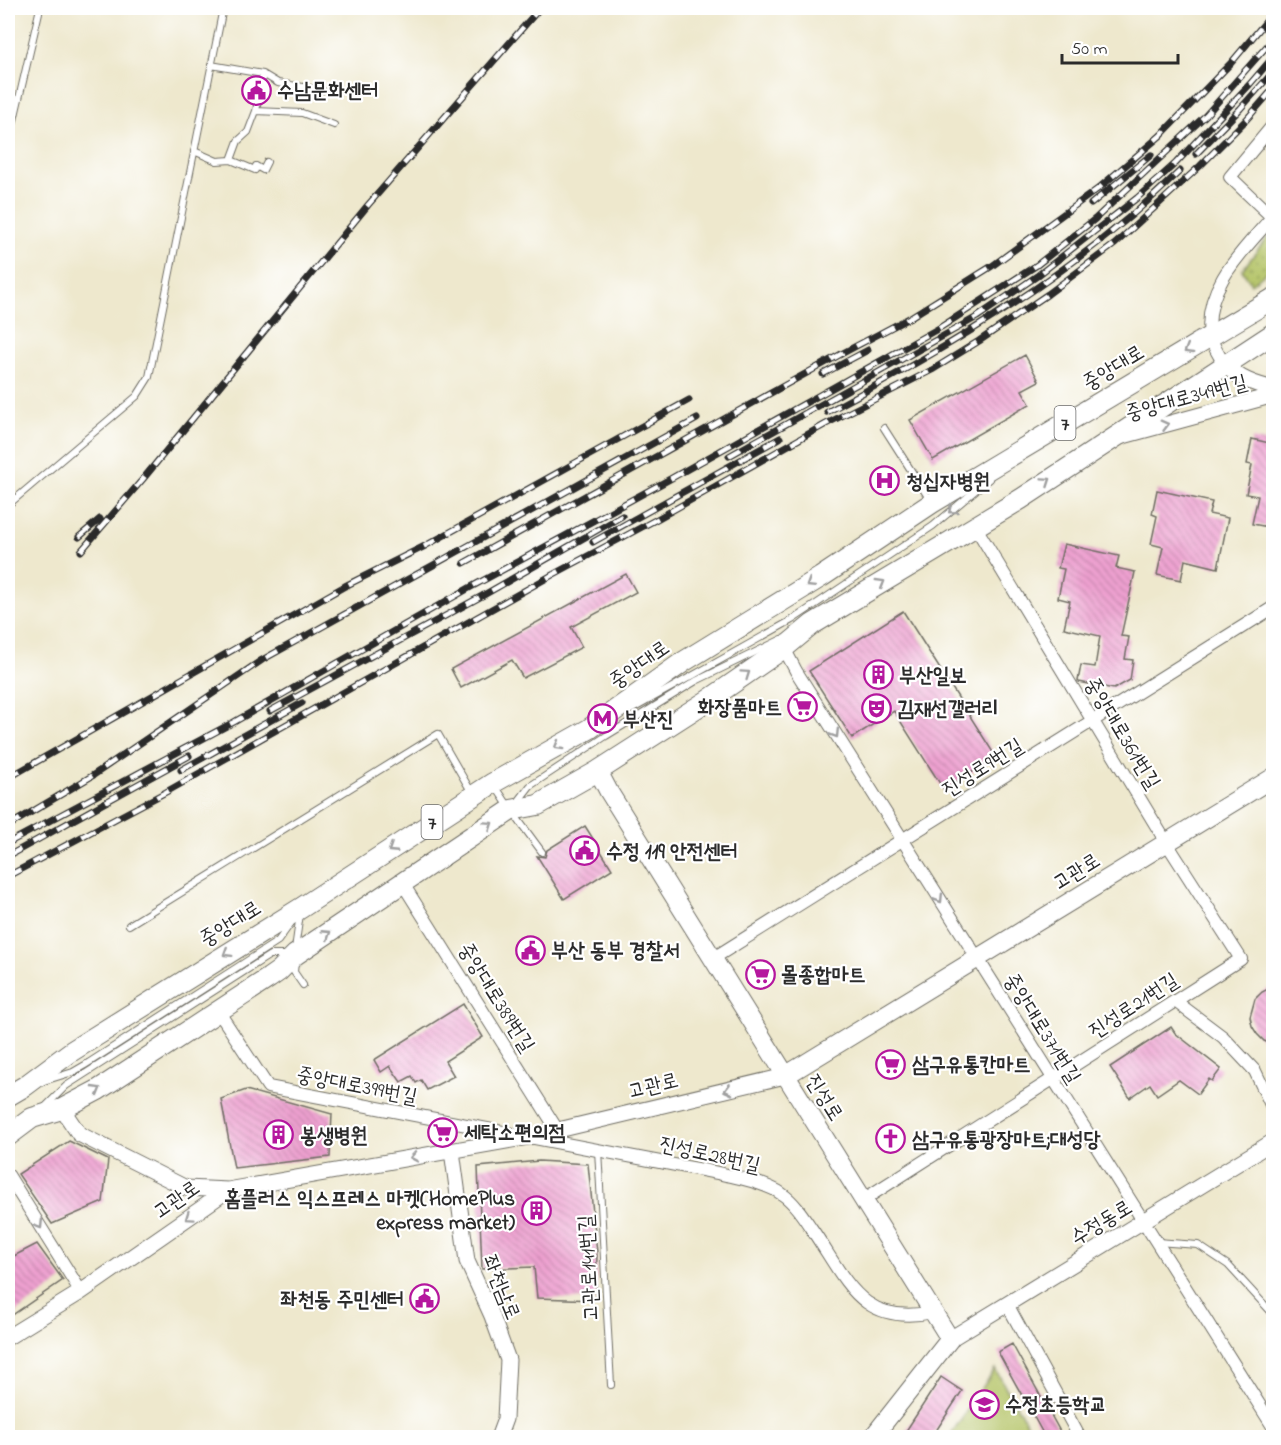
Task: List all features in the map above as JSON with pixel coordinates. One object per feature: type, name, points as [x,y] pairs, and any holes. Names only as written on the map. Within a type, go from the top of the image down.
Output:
[{"type":"main road","name":"중앙대로","points":[[16,1091],[72,1051],[301,908],[493,783],[589,729],[683,662],[821,577],[932,503],[1274,298]]},
{"type":"main road","name":"7","points":[[8,1136],[32,1118],[62,1108],[98,1090],[274,975],[295,955],[511,810],[538,805],[598,771],[707,701],[784,648],[813,624],[1021,499],[1274,333]]},
{"type":"main road","name":"진성로","points":[[598,771],[712,959],[950,1339]]},
{"type":"main road","name":"고관로","points":[[785,1076],[1274,777]]},
{"type":"main road","points":[[873,1437],[950,1339]]},
{"type":"street","points":[[1274,124],[1230,177],[1273,216],[1226,272],[1210,314],[1210,337],[1224,364],[1248,383],[1274,389]]},
{"type":"street","name":"중앙대로349번길","points":[[1109,440],[1274,395]]},
{"type":"street","name":"중앙대로361번길","points":[[975,526],[1166,842],[1241,959]]},
{"type":"street","name":"진성로9번길","points":[[712,959],[1274,607]]},
{"type":"street","name":"중앙대로371번길","points":[[784,648],[796,671],[976,959],[1274,1428]]},
{"type":"street","name":"중앙대로389번길","points":[[403,884],[558,1131]]},
{"type":"street","name":"진성로21번길","points":[[863,1200],[1241,959]]},
{"type":"street","points":[[1175,1001],[1223,1037],[1255,1071],[1274,1111]]},
{"type":"street","name":"중앙대로399번길","points":[[218,1011],[268,1087],[529,1137]]},
{"type":"street","name":"고관로","points":[[8,1337],[81,1292],[228,1190],[529,1137],[785,1076]]},
{"type":"street","points":[[62,1108],[79,1134],[186,1188],[228,1190]]},
{"type":"street","name":"진성로28번길","points":[[529,1137],[756,1182],[782,1194],[801,1212],[856,1294],[874,1309],[896,1315],[914,1316],[933,1312]]},
{"type":"street","name":"수정동로","points":[[950,1339],[1274,1141]]},
{"type":"street","name":"좌천남로","points":[[452,1151],[467,1261],[492,1316],[508,1360],[505,1419],[499,1437]]},
{"type":"street","points":[[8,1175],[81,1292]]},
{"type":"street","points":[[1007,1304],[1080,1437]]},
{"type":"lane","points":[[8,146],[40,8]]},
{"type":"lane","points":[[8,505],[137,396],[148,377],[223,8]]},
{"type":"lane","points":[[211,65],[263,74],[278,83],[322,90]]},
{"type":"lane","points":[[231,160],[238,141],[248,132],[256,111],[263,74]]},
{"type":"lane","points":[[256,111],[302,113],[334,125]]},
{"type":"lane","points":[[194,151],[217,160],[231,160],[255,170],[256,166],[263,170],[267,162]]},
{"type":"lane","points":[[884,428],[932,503]]},
{"type":"lane","points":[[589,729],[641,705],[792,620],[933,526],[1029,445]]},
{"type":"lane","points":[[511,810],[530,786],[696,681],[813,624]]},
{"type":"lane","points":[[129,925],[438,734],[474,796]]},
{"type":"lane","points":[[493,783],[542,852]]},
{"type":"lane","points":[[301,908],[294,972],[303,985]]},
{"type":"lane","points":[[32,1118],[66,1086],[270,954],[295,955]]},
{"type":"lane","name":"고관로141번길","points":[[598,1150],[611,1385]]},
{"type":"lane","points":[[1156,1242],[1198,1245],[1228,1265],[1274,1315]]},
{"type":"green space","points":[[1270,234],[1273,238],[1273,267],[1251,284],[1242,270]]},
{"type":"green space","points":[[995,1369],[1035,1437],[949,1437]]},
{"type":"building","points":[[1025,355],[1039,381],[1022,390],[1030,404],[933,460],[910,420]]},
{"type":"building","points":[[1252,439],[1274,444],[1274,528],[1252,524],[1258,496],[1246,494],[1252,465],[1247,464]]},
{"type":"building","points":[[1157,490],[1212,502],[1209,514],[1228,518],[1218,568],[1185,560],[1181,580],[1157,575],[1163,547],[1151,544],[1157,516],[1152,514]]},
{"type":"building","points":[[1064,544],[1119,556],[1116,568],[1135,572],[1121,636],[1129,637],[1125,659],[1133,660],[1130,680],[1114,689],[1078,681],[1081,665],[1095,667],[1100,636],[1064,628],[1070,601],[1058,598],[1064,569],[1058,568]]},
{"type":"building","points":[[626,574],[636,592],[571,627],[582,647],[523,678],[512,660],[461,688],[451,669]]},
{"type":"building","name":"부산일보","points":[[903,611],[996,757],[944,790],[894,711],[852,738],[809,671]]},
{"type":"building","points":[[585,826],[612,869],[564,899],[537,856],[545,857],[547,850]]},
{"type":"building","points":[[1274,986],[1274,1045],[1264,1041],[1257,1034],[1250,1017],[1255,999],[1262,992]]},
{"type":"building","points":[[463,1004],[483,1037],[445,1061],[454,1076],[427,1090],[421,1080],[416,1083],[412,1076],[401,1082],[390,1066],[381,1072],[374,1060]]},
{"type":"building","points":[[1171,1027],[1175,1033],[1221,1069],[1212,1081],[1209,1079],[1198,1094],[1179,1080],[1157,1095],[1150,1084],[1130,1098],[1110,1067]]},
{"type":"building","name":"봉생병원","points":[[246,1090],[332,1114],[330,1157],[234,1168],[221,1099]]},
{"type":"building","points":[[69,1141],[108,1160],[103,1202],[52,1224],[18,1174]]},
{"type":"building","name":"홈플러스 익스프레스 마켓(HomePlus express market)","points":[[539,1161],[588,1164],[597,1252],[596,1300],[537,1298],[534,1267],[482,1269],[478,1167]]},
{"type":"building","points":[[37,1244],[63,1280],[8,1318],[8,1259]]},
{"type":"building","points":[[1012,1344],[1063,1437],[1045,1437],[998,1352]]},
{"type":"building","points":[[941,1377],[962,1391],[932,1437],[902,1437]]},
{"type":"railway","points":[[81,551],[368,205],[540,8]]},
{"type":"railway","points":[[464,563],[909,318],[992,266],[1099,188],[1160,136],[1231,63],[1274,12]]},
{"type":"railway","points":[[8,843],[234,722],[471,587],[670,479],[941,327],[1037,265],[1095,219],[1206,115],[1274,38]]},
{"type":"railway","points":[[729,456],[977,317],[1037,276],[1137,198],[1176,163],[1274,56]]},
{"type":"railway","points":[[1196,154],[1274,71]]},
{"type":"railway","points":[[8,876],[166,792],[826,424],[932,370],[979,341],[1048,294],[1115,244],[1200,166],[1274,88]]},
{"type":"railway","points":[[1091,204],[1151,155]]},
{"type":"railway","points":[[827,412],[967,333],[1056,274],[1140,208],[1180,171]]},
{"type":"railway","points":[[823,374],[868,350]]},
{"type":"railway","points":[[8,778],[345,586],[425,546],[689,400]]},
{"type":"railway","points":[[8,826],[92,776],[262,660],[697,419]]},
{"type":"railway","points":[[593,542],[780,438]]},
{"type":"railway","points":[[270,711],[482,596],[622,516]]},
{"type":"railway","points":[[79,537],[100,519]]},
{"type":"railway","points":[[181,770],[302,703]]},
{"type":"railway","points":[[8,856],[189,756]]},
{"type":"place","name":"수남문화센터","points":[[256,90]]},
{"type":"place","name":"청십자병원","points":[[885,481]]},
{"type":"place","name":"부산일보","points":[[878,675]]},
{"type":"place","name":"화장품마트","points":[[803,707]]},
{"type":"place","name":"김재선갤러리","points":[[876,708]]},
{"type":"place","name":"부산진","points":[[602,719]]},
{"type":"place","name":"수정 119 안전센터","points":[[585,851]]},
{"type":"place","name":"부산 동부 경찰서","points":[[530,950]]},
{"type":"place","name":"몰종합마트","points":[[760,974]]},
{"type":"place","name":"삼구유통칸마트","points":[[891,1064]]},
{"type":"place","name":"세탁소편의점","points":[[443,1132]]},
{"type":"place","name":"봉생병원","points":[[279,1135]]},
{"type":"place","name":"삼구유통광장마트;대성당","points":[[891,1139]]},
{"type":"place","name":"홈플러스 익스프레스 마켓(HomePlus express market)","points":[[536,1210]]},
{"type":"place","name":"좌천동 주민센터","points":[[425,1299]]},
{"type":"place","name":"수정초등학교","points":[[984,1404]]}]
